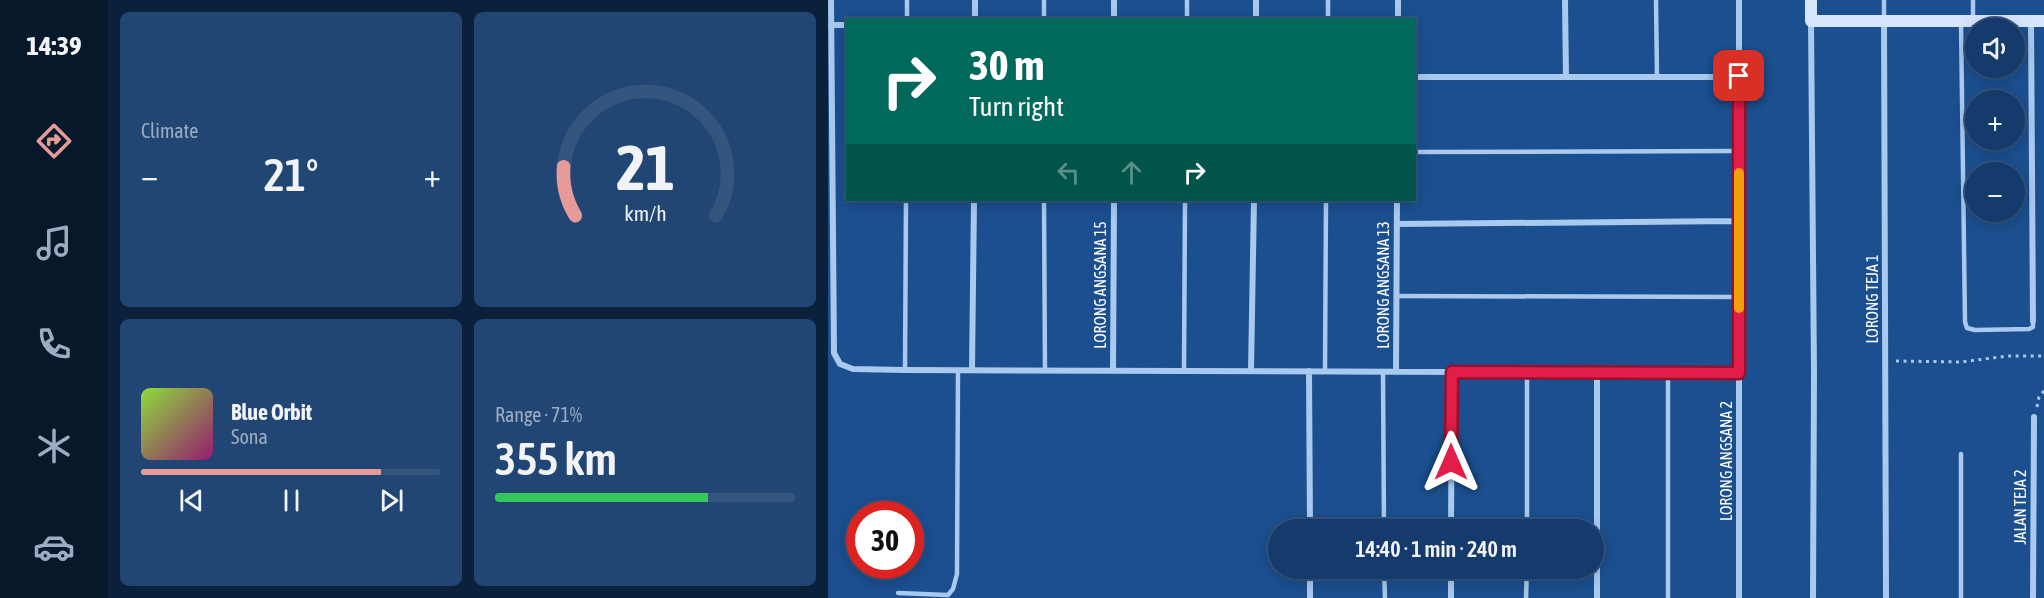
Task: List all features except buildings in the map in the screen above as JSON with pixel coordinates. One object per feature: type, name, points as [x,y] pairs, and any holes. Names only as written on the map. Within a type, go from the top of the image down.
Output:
[{"type":"street","points":[[831,0],[830,214],[834,353],[840,364],[853,369],[905,370],[1739,373]]},
{"type":"street","points":[[975,0],[975,18]]},
{"type":"street","points":[[1114,0],[1114,18]]},
{"type":"street","points":[[1256,0],[1256,18]]},
{"type":"street","points":[[1398,0],[1398,18]]},
{"type":"street","points":[[1565,0],[1566,76]]},
{"type":"street","name":"LORONG ANGSANA 2","points":[[1739,0],[1739,598]]},
{"type":"street","points":[[1811,0],[1813,598]]},
{"type":"street","points":[[1811,21],[1965,21]]},
{"type":"street","name":"LORONG TEJA 1","points":[[1884,21],[1886,598]]},
{"type":"street","points":[[2025,21],[2044,21]]},
{"type":"street","points":[[2031,21],[2033,321]]},
{"type":"street","points":[[831,25],[846,25]]},
{"type":"street","points":[[1416,76],[1739,76]]},
{"type":"street","points":[[972,370],[974,201]]},
{"type":"street","name":"LORONG ANGSANA 15","points":[[1113,370],[1114,201]]},
{"type":"street","points":[[1251,371],[1254,201]]},
{"type":"street","name":"LORONG ANGSANA 13","points":[[1396,372],[1397,201]]},
{"type":"street","points":[[1397,224],[1739,221]]},
{"type":"street","points":[[1309,371],[1310,519]]},
{"type":"street","points":[[1451,519],[1452,372]]},
{"type":"street","points":[[1597,372],[1597,598]]},
{"type":"street","name":"JALAN TEJA 2","points":[[2033,598],[2034,417]]},
{"type":"street","points":[[1310,579],[1310,598]]},
{"type":"street","points":[[1451,579],[1451,598]]},
{"type":"lane","points":[[907,0],[907,18]]},
{"type":"lane","points":[[1044,0],[1044,18]]},
{"type":"lane","points":[[1187,0],[1187,18]]},
{"type":"lane","points":[[1328,0],[1328,18]]},
{"type":"lane","points":[[1656,0],[1657,77]]},
{"type":"lane","name":"LORONG TEJA 1","points":[[1884,0],[1884,21]]},
{"type":"lane","points":[[1968,18],[1973,0]]},
{"type":"lane","points":[[1967,78],[1965,322],[1967,328],[1975,330],[2028,329],[2032,327],[2033,321]]},
{"type":"lane","points":[[1416,153],[1739,151]]},
{"type":"lane","points":[[905,370],[906,201]]},
{"type":"lane","points":[[1044,201],[1045,370]]},
{"type":"lane","points":[[1184,371],[1185,201]]},
{"type":"lane","points":[[1325,371],[1326,201]]},
{"type":"lane","points":[[1396,296],[1739,297]]},
{"type":"lane","points":[[898,593],[948,595],[953,589],[957,574],[958,370]]},
{"type":"lane","points":[[1383,372],[1384,519]]},
{"type":"lane","points":[[1527,372],[1527,519]]},
{"type":"lane","points":[[1668,372],[1668,598]]},
{"type":"lane","points":[[1961,454],[1961,598]]},
{"type":"lane","points":[[1384,579],[1385,598]]},
{"type":"lane","points":[[1527,579],[1527,598]]},
{"type":"path","points":[[1885,360],[1961,362],[2008,356],[2044,356]]},
{"type":"path","points":[[2034,417],[2039,398],[2044,391]]},
{"type":"slow traffic","points":[[1739,173],[1739,308]]},
{"type":"route","points":[[1451,462],[1452,372],[1739,373],[1739,76]]}]
